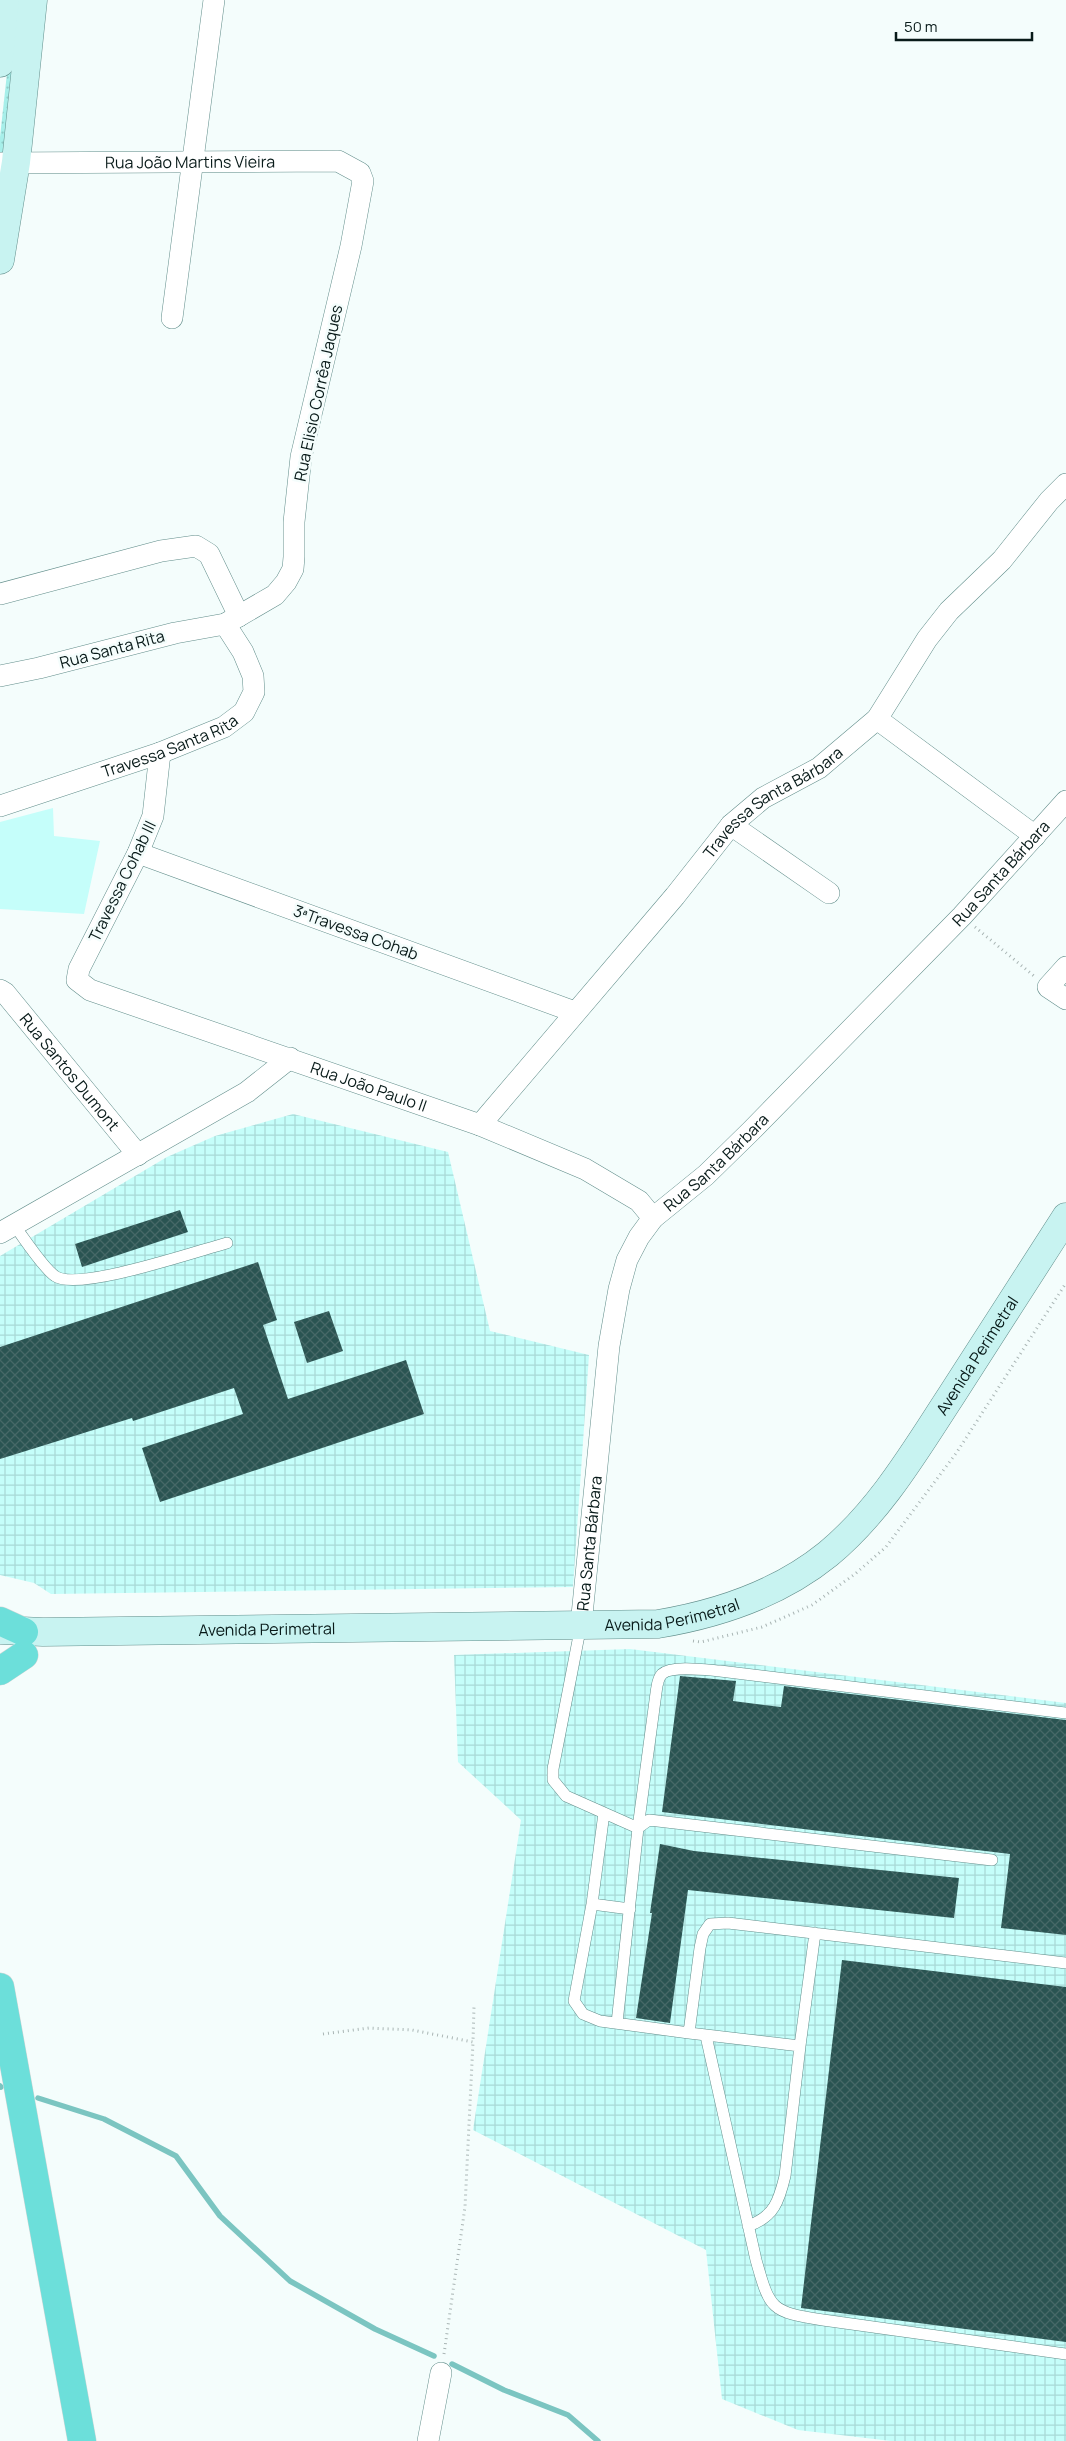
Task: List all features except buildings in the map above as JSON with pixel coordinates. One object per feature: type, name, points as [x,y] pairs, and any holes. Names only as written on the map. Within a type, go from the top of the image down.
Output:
[{"type":"highway","points":[[0,1671],[10,1639]]},
{"type":"highway","points":[[0,1987],[82,2441]]},
{"type":"main road","points":[[0,63],[6,0]]},
{"type":"main road","points":[[0,260],[8,162],[33,0]]},
{"type":"main road","name":"Avenida Perimetral","points":[[10,1639],[65,1644],[88,1631],[658,1624],[697,1618],[742,1602],[789,1580],[828,1554],[864,1520],[901,1472],[1066,1217]]},
{"type":"street","points":[[172,318],[214,0]]},
{"type":"street","name":"Rua João Martins Vieira","points":[[8,162],[338,161],[360,173],[362,190]]},
{"type":"street","name":"Rua Elisio Corrêa Jaques","points":[[232,620],[275,595],[286,582],[293,569],[294,522],[301,458],[362,190]]},
{"type":"street","name":"Travessa Santa Bárbara","points":[[480,1125],[675,896],[731,824],[763,798],[819,768],[877,720],[927,639],[949,611],[1002,560],[1049,501],[1066,484]]},
{"type":"street","name":"Travessa Santa Rita","points":[[0,594],[161,551],[196,546],[209,554],[253,676],[254,692],[244,712],[224,728],[160,754],[0,806]]},
{"type":"street","name":"Rua Santa Rita","points":[[0,676],[232,620]]},
{"type":"street","points":[[877,720],[1035,836]]},
{"type":"street","name":"Travessa Cohab III","points":[[78,975],[138,853],[153,816],[160,754]]},
{"type":"street","name":"Rua Santa Bárbara","points":[[581,1625],[609,1346],[619,1289],[627,1260],[653,1218],[706,1175],[752,1131],[962,916],[1066,801]]},
{"type":"street","points":[[731,824],[829,892]]},
{"type":"street","name":"3ªTravessa Cohab","points":[[138,853],[575,1012]]},
{"type":"street","points":[[1066,966],[1048,988],[1066,999]]},
{"type":"street","name":"Rua João Paulo II","points":[[78,975],[78,980],[90,990],[480,1125],[585,1169],[639,1202],[653,1218]]},
{"type":"street","name":"Rua Santos Dumont","points":[[0,990],[10,999],[138,1155]]},
{"type":"street","points":[[7,1229],[247,1092],[290,1058]]},
{"type":"street","points":[[428,2441],[441,2372]]},
{"type":"lane","points":[[7,1229],[55,1276],[69,1281],[100,1278],[227,1243]]},
{"type":"lane","points":[[581,1625],[553,1769],[553,1780],[566,1796],[638,1828]]},
{"type":"lane","points":[[617,2024],[638,1828],[657,1685],[663,1673],[673,1669],[720,1671],[1066,1713]]},
{"type":"lane","points":[[604,1812],[592,1904],[574,2001],[583,2014],[600,2021],[617,2024],[800,2046]]},
{"type":"lane","points":[[638,1828],[649,1820],[992,1860]]},
{"type":"lane","points":[[592,1904],[630,1909]]},
{"type":"lane","points":[[689,2033],[702,1934],[710,1924],[728,1923],[1066,1963]]},
{"type":"lane","points":[[748,2226],[762,2221],[780,2197],[786,2176],[800,2046],[815,1933]]},
{"type":"lane","points":[[706,2036],[748,2226],[766,2295],[774,2306],[786,2312],[823,2320],[1066,2354]]},
{"type":"path","points":[[962,916],[1048,988]]},
{"type":"path","points":[[441,2372],[465,2207],[474,2006]]},
{"type":"path","points":[[324,2034],[369,2028],[412,2030],[473,2042]]},
{"type":"shaded area","points":[[15,0],[10,153],[0,154],[0,137]]},
{"type":"shaded area","points":[[53,808],[54,836],[100,841],[84,914],[0,909],[0,822]]},
{"type":"shaded area","points":[[293,1114],[448,1152],[490,1331],[589,1355],[573,1587],[51,1594],[34,1583],[0,1575],[0,1256],[167,1157],[215,1136]]},
{"type":"shaded area","points":[[630,1649],[1066,1703],[1066,2441],[891,2441],[798,2430],[722,2399],[706,2250],[473,2130],[521,1820],[458,1762],[454,1655]]},
{"type":"waterway","points":[[38,2098],[104,2119],[176,2156],[220,2216],[290,2281],[375,2329],[434,2356]]},
{"type":"waterway","points":[[452,2364],[504,2390],[568,2415],[598,2441]]}]
